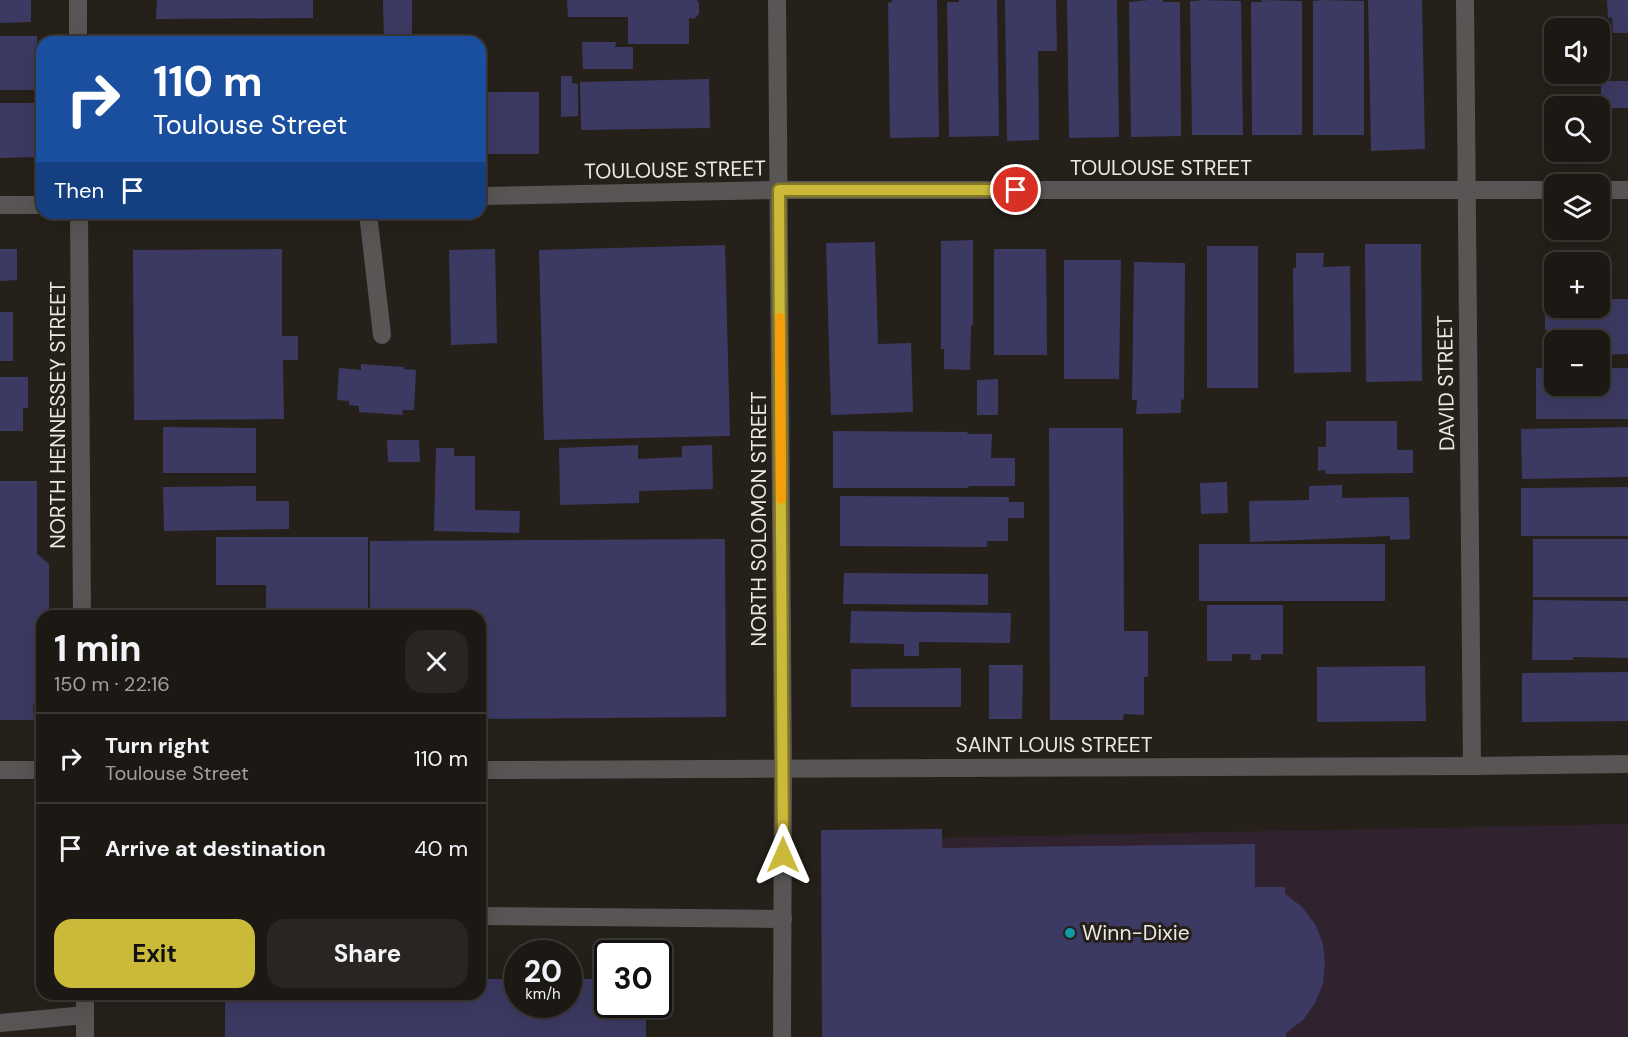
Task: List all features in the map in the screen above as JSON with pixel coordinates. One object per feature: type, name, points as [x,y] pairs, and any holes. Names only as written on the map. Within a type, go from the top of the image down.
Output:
[{"type":"street","points":[[78,0],[78,36]]},
{"type":"street","name":"NORTH SOLOMON STREET","points":[[777,0],[783,769],[782,1037]]},
{"type":"street","name":"DAVID STREET","points":[[1465,0],[1472,766]]},
{"type":"street","name":"TOULOUSE STREET","points":[[486,196],[779,190],[1544,190]]},
{"type":"street","points":[[1610,190],[1628,190]]},
{"type":"street","points":[[0,205],[36,205]]},
{"type":"street","name":"NORTH HENNESSEY STREET","points":[[79,219],[82,610]]},
{"type":"street","points":[[369,219],[382,335]]},
{"type":"street","name":"SAINT LOUIS STREET","points":[[486,770],[1628,764]]},
{"type":"street","points":[[0,770],[36,770]]},
{"type":"street","points":[[486,916],[783,919]]},
{"type":"street","points":[[85,1000],[85,1037]]},
{"type":"street","points":[[0,1023],[85,1015]]},
{"type":"shaded area","points":[[1628,824],[1628,1037],[825,1037],[828,840]]},
{"type":"building","points":[[0,0],[31,0],[31,22],[0,23]]},
{"type":"building","points":[[157,0],[313,0],[313,18],[156,19]]},
{"type":"building","points":[[383,0],[412,0],[412,36],[384,36]]},
{"type":"building","points":[[567,0],[697,0],[699,14],[694,19],[689,18],[689,44],[628,44],[628,17],[568,17]]},
{"type":"building","points":[[892,0],[937,0],[939,137],[890,138],[888,3]]},
{"type":"building","points":[[959,0],[997,0],[999,136],[949,137],[947,2],[959,2]]},
{"type":"building","points":[[1005,0],[1056,0],[1057,51],[1038,51],[1039,140],[1007,141]]},
{"type":"building","points":[[1067,0],[1117,0],[1119,137],[1069,138]]},
{"type":"building","points":[[1149,0],[1180,2],[1181,136],[1131,137],[1129,2]]},
{"type":"building","points":[[1262,0],[1302,1],[1302,135],[1252,135],[1251,2],[1262,2]]},
{"type":"building","points":[[1368,0],[1422,0],[1425,149],[1371,151]]},
{"type":"building","points":[[1607,0],[1628,0],[1628,33],[1613,33],[1612,17],[1608,18]]},
{"type":"building","points":[[1190,1],[1241,1],[1243,135],[1192,135]]},
{"type":"building","points":[[1313,1],[1364,1],[1364,135],[1313,135]]},
{"type":"building","points":[[0,36],[36,36],[36,90],[0,90]]},
{"type":"building","points":[[582,42],[616,42],[615,47],[633,47],[633,69],[583,69]]},
{"type":"building","points":[[561,76],[572,76],[572,83],[578,84],[578,116],[561,117]]},
{"type":"building","points":[[709,79],[710,128],[581,130],[580,82]]},
{"type":"building","points":[[1610,81],[1628,81],[1628,108],[1610,108],[1610,96],[1601,96],[1601,84],[1610,84]]},
{"type":"building","points":[[488,92],[539,92],[539,154],[488,154]]},
{"type":"building","points":[[0,103],[36,103],[36,157],[0,158]]},
{"type":"building","points":[[973,240],[973,325],[971,326],[970,370],[944,369],[944,349],[941,349],[941,241]]},
{"type":"building","points":[[875,242],[878,344],[911,343],[913,412],[831,415],[826,243]]},
{"type":"building","points":[[1365,244],[1421,244],[1422,381],[1366,382]]},
{"type":"building","points":[[725,245],[730,436],[544,440],[539,250]]},
{"type":"building","points":[[1207,246],[1258,246],[1258,388],[1207,388]]},
{"type":"building","points":[[0,249],[17,249],[17,280],[0,281]]},
{"type":"building","points":[[282,249],[282,336],[298,336],[298,360],[283,360],[284,419],[134,420],[133,250]]},
{"type":"building","points":[[495,249],[497,343],[451,345],[449,250]]},
{"type":"building","points":[[994,249],[1046,249],[1047,355],[994,355]]},
{"type":"building","points":[[1296,253],[1324,253],[1323,267],[1350,266],[1351,372],[1294,373],[1293,268],[1296,268]]},
{"type":"building","points":[[1064,260],[1121,260],[1119,379],[1064,379]]},
{"type":"building","points":[[1134,262],[1185,263],[1184,400],[1181,399],[1181,413],[1136,414],[1137,400],[1132,400]]},
{"type":"building","points":[[1610,299],[1628,299],[1628,354],[1610,355],[1610,330],[1545,330],[1545,318],[1610,318]]},
{"type":"building","points":[[0,312],[13,312],[13,361],[0,361]]},
{"type":"building","points":[[361,364],[416,370],[414,410],[402,410],[403,415],[359,412],[359,406],[349,405],[349,401],[337,400],[339,368],[361,370]]},
{"type":"building","points":[[1536,368],[1544,368],[1544,396],[1610,396],[1610,368],[1628,368],[1628,419],[1536,419]]},
{"type":"building","points":[[0,377],[28,377],[28,408],[23,408],[23,431],[0,431]]},
{"type":"building","points":[[998,379],[998,415],[977,415],[977,380]]},
{"type":"building","points":[[1326,421],[1397,421],[1397,450],[1413,450],[1413,473],[1326,474],[1325,470],[1318,471],[1318,447],[1326,447]]},
{"type":"building","points":[[163,427],[256,428],[256,473],[163,473]]},
{"type":"building","points":[[1628,427],[1628,477],[1522,479],[1521,429]]},
{"type":"building","points":[[1049,428],[1123,428],[1124,631],[1148,631],[1148,677],[1144,677],[1144,715],[1124,714],[1123,720],[1050,720]]},
{"type":"building","points":[[833,431],[992,434],[991,458],[1015,458],[1015,486],[833,488]]},
{"type":"building","points":[[387,440],[419,440],[420,462],[388,462]]},
{"type":"building","points":[[638,445],[638,459],[682,457],[682,446],[712,445],[713,489],[639,491],[639,503],[560,505],[559,448]]},
{"type":"building","points":[[436,448],[454,448],[454,456],[475,456],[475,510],[520,511],[519,533],[434,531]]},
{"type":"building","points":[[0,481],[37,481],[37,554],[49,564],[49,610],[36,610],[34,720],[0,720]]},
{"type":"building","points":[[1227,482],[1228,513],[1201,514],[1200,483]]},
{"type":"building","points":[[1342,485],[1342,498],[1409,497],[1410,539],[1390,540],[1390,536],[1250,542],[1249,501],[1309,500],[1309,486]]},
{"type":"building","points":[[256,486],[256,501],[289,501],[289,529],[164,531],[163,487]]},
{"type":"building","points":[[1628,487],[1628,536],[1521,536],[1521,488]]},
{"type":"building","points":[[840,496],[1009,497],[1009,502],[1024,502],[1024,518],[1008,518],[1008,541],[987,541],[987,547],[840,546]]},
{"type":"building","points":[[216,537],[368,537],[368,610],[266,610],[266,585],[216,585]]},
{"type":"building","points":[[725,539],[726,717],[486,719],[486,610],[370,610],[370,541]]},
{"type":"building","points":[[1533,539],[1628,539],[1628,597],[1533,597]]},
{"type":"building","points":[[1199,544],[1385,544],[1385,601],[1199,601]]},
{"type":"building","points":[[844,573],[988,574],[988,605],[843,604]]},
{"type":"building","points":[[1533,600],[1628,601],[1628,658],[1573,657],[1573,660],[1532,660]]},
{"type":"building","points":[[1207,605],[1283,605],[1283,654],[1261,654],[1261,660],[1250,660],[1251,654],[1232,654],[1232,661],[1207,661]]},
{"type":"building","points":[[851,611],[1011,613],[1010,643],[919,642],[919,656],[904,656],[904,644],[850,643]]},
{"type":"building","points":[[989,665],[1023,665],[1022,719],[989,719]]},
{"type":"building","points":[[1425,666],[1426,721],[1317,722],[1317,667]]},
{"type":"building","points":[[961,668],[961,707],[851,707],[851,669]]},
{"type":"building","points":[[1628,672],[1628,721],[1522,722],[1522,673]]},
{"type":"building","name":"Winn-Dixie","points":[[942,829],[942,848],[1255,844],[1255,887],[1285,887],[1285,894],[1302,907],[1315,924],[1323,943],[1325,963],[1323,984],[1315,1003],[1303,1020],[1286,1033],[1286,1037],[822,1037],[821,830]]},
{"type":"building","points":[[486,979],[504,979],[504,1018],[582,1018],[582,979],[594,979],[594,1018],[646,1018],[646,1037],[225,1037],[225,1000],[486,1000]]},
{"type":"slow traffic","points":[[780,318],[781,499]]},
{"type":"place","name":"Winn-Dixie","points":[[1070,933]]},
{"type":"route","points":[[783,855],[779,190],[1016,190]]}]
